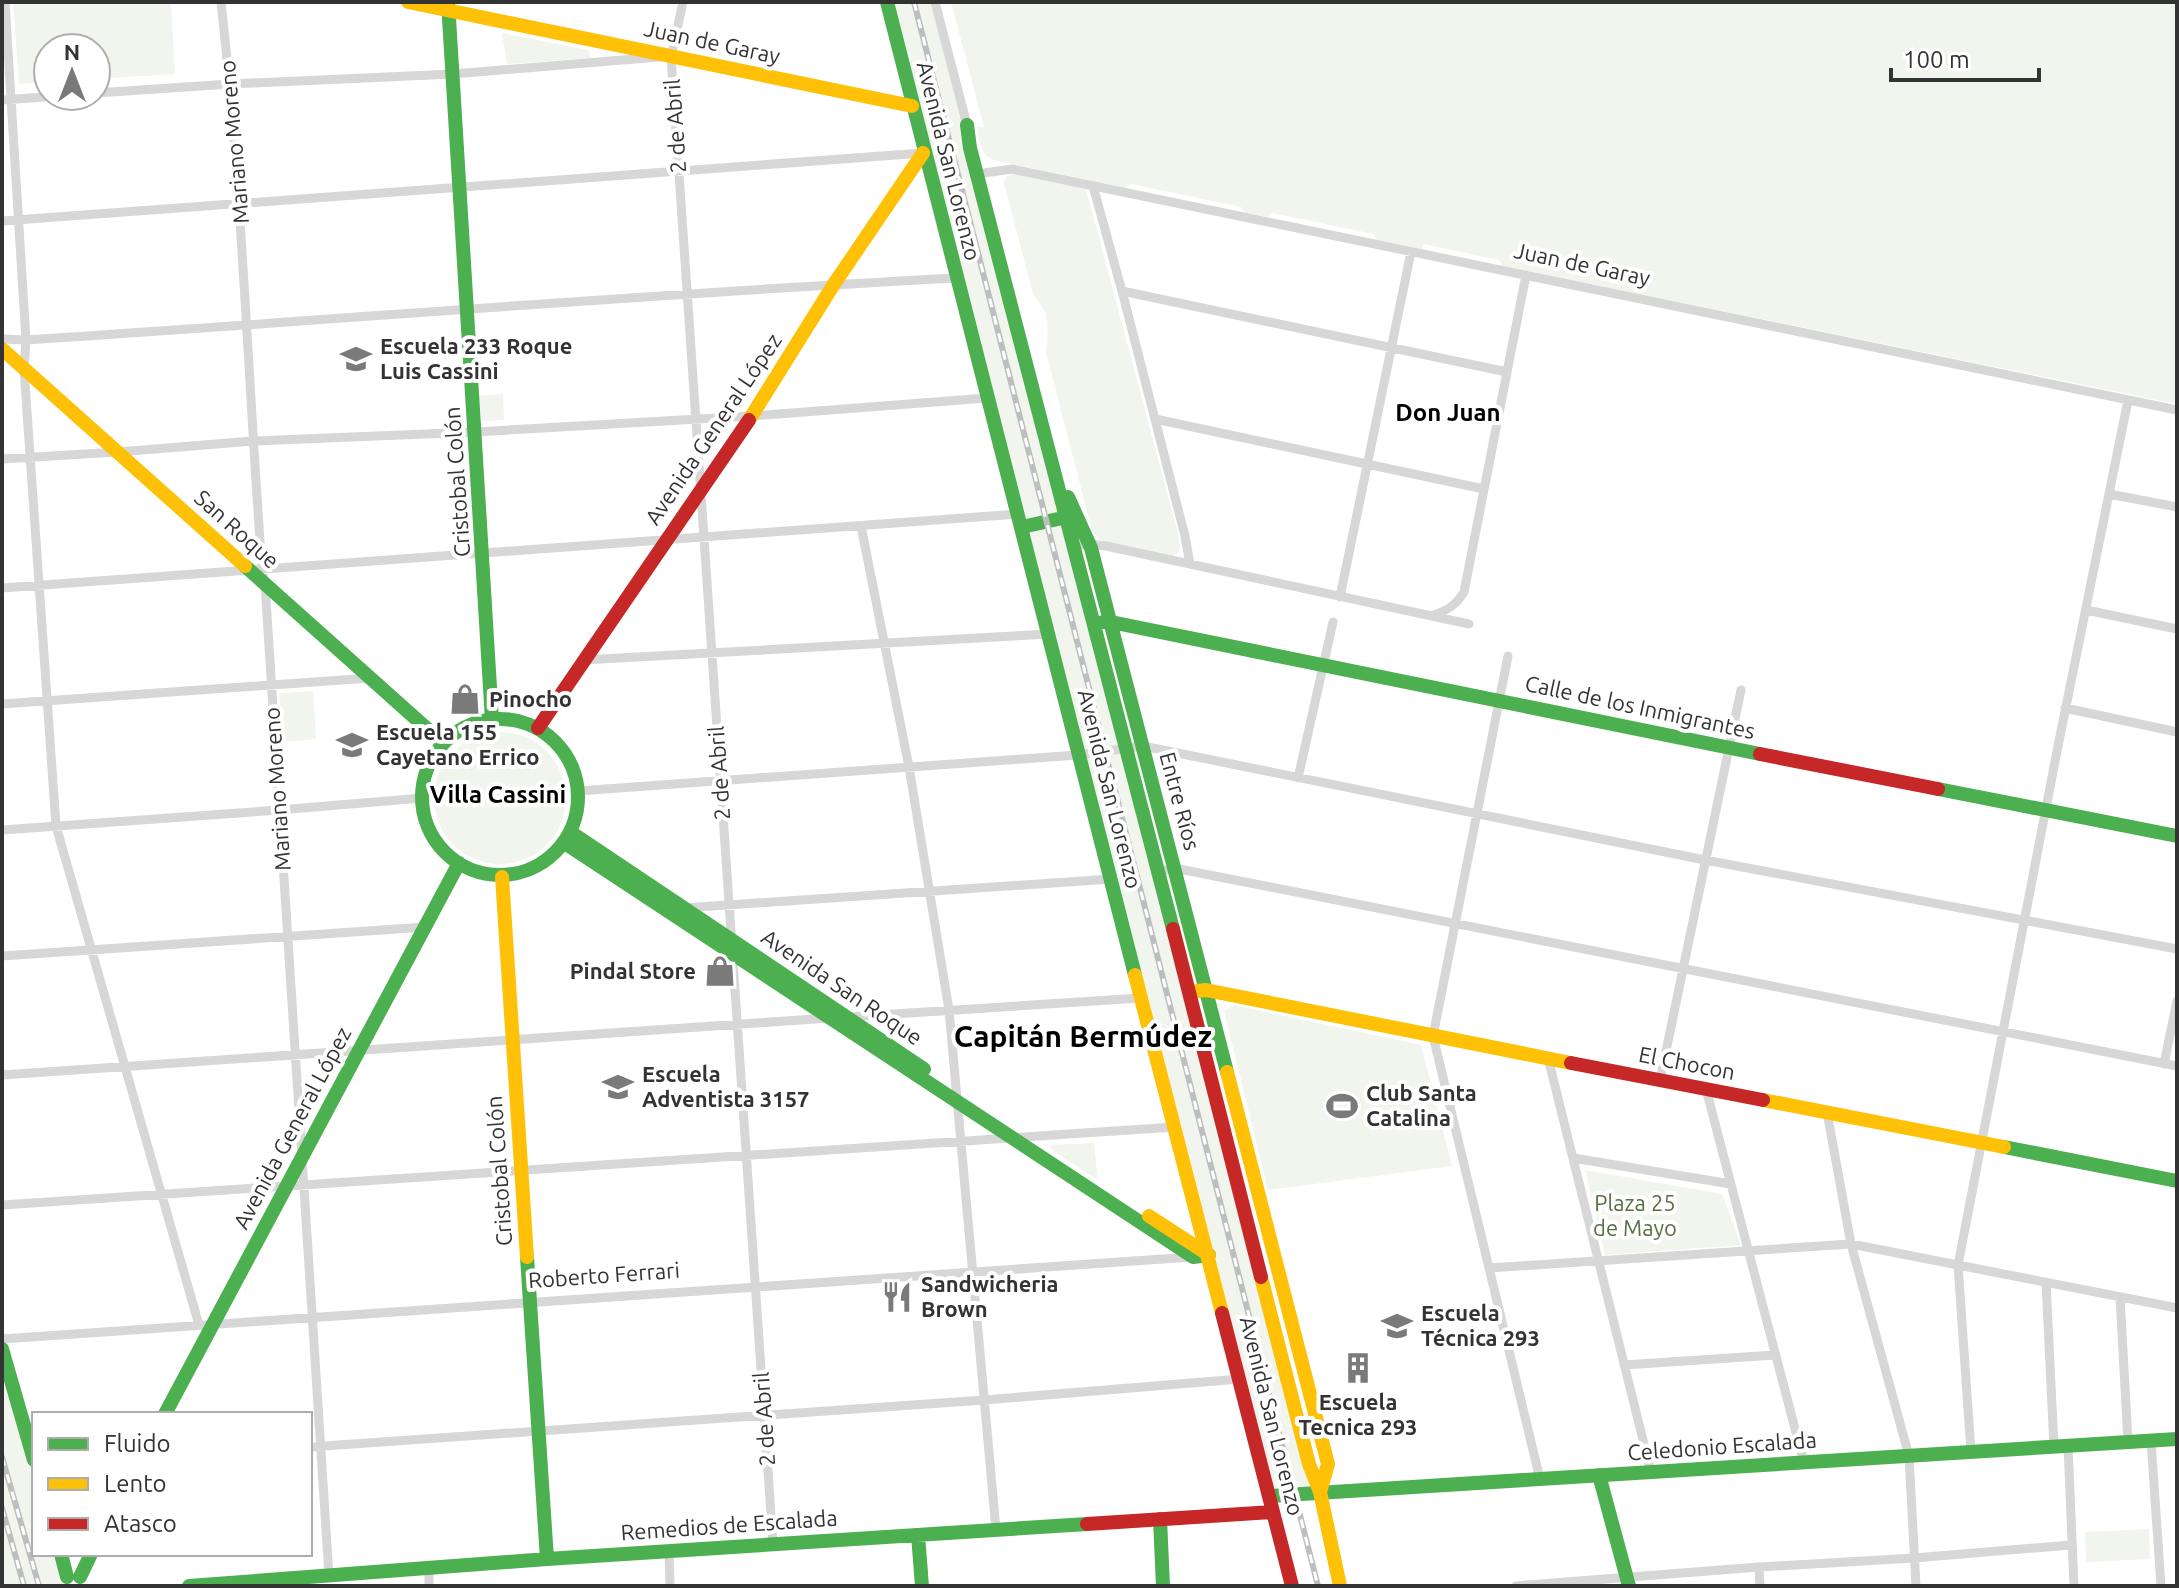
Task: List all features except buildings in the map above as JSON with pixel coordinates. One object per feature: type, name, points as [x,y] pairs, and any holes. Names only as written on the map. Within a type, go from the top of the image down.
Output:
[{"type":"street","points":[[5,2],[7,100],[26,340],[24,369],[56,826],[162,1194],[206,1325]]},
{"type":"street","name":"Mariano Moreno","points":[[221,2],[240,205],[259,574],[296,1054],[313,1317],[316,1446],[329,1576]]},
{"type":"street","name":"Juan de Garay","points":[[408,2],[448,6],[671,57],[912,106]]},
{"type":"street","name":"2 de Abril","points":[[683,2],[671,57],[773,1544]]},
{"type":"street","name":"Avenida San Lorenzo","points":[[887,2],[923,153],[1175,1127],[1201,1256],[1240,1379],[1292,1586]]},
{"type":"street","name":"Entre Ríos","points":[[935,2],[968,139],[981,173],[1071,517],[1111,622],[1328,1464],[1320,1492]]},
{"type":"street","name":"Cristobal Colón","points":[[448,6],[492,720]]},
{"type":"street","points":[[112,92],[453,74],[671,57]]},
{"type":"street","points":[[7,100],[32,98]]},
{"type":"street","points":[[2,221],[923,153]]},
{"type":"street","name":"Avenida General López","points":[[538,728],[751,416],[834,284],[923,153]]},
{"type":"street","name":"Juan de Garay","points":[[981,173],[1012,169],[2177,410]]},
{"type":"street","points":[[1093,186],[1190,564]]},
{"type":"street","points":[[1340,597],[1411,252]]},
{"type":"street","points":[[1431,616],[1456,604],[1464,592],[1526,275]]},
{"type":"street","points":[[2,339],[246,326],[468,308],[956,278]]},
{"type":"street","points":[[1122,291],[1507,372]]},
{"type":"street","name":"San Roque","points":[[2,349],[259,574],[443,743]]},
{"type":"street","points":[[2,459],[253,441],[751,416],[987,398]]},
{"type":"street","points":[[1971,1452],[1958,1265],[2065,708],[2128,400]]},
{"type":"street","points":[[1155,419],[1484,489]]},
{"type":"street","points":[[2109,494],[2177,507]]},
{"type":"street","points":[[2,588],[259,574],[484,553],[861,526],[1020,520],[1047,523],[1071,517]]},
{"type":"street","points":[[861,526],[909,767],[949,1010],[996,1530]]},
{"type":"street","points":[[1082,545],[1190,564],[1469,624]]},
{"type":"street","name":"Entre Ríos","points":[[1082,545],[1095,622],[1309,1464],[1320,1492],[1340,1586]]},
{"type":"street","points":[[2086,610],[2177,629]]},
{"type":"street","name":"Calle de los Inmigrantes","points":[[1095,622],[1111,622],[1729,749],[2177,836]]},
{"type":"street","points":[[1298,778],[1333,622]]},
{"type":"street","points":[[583,660],[1049,634]]},
{"type":"street","points":[[1508,656],[1433,1036],[1540,1479]]},
{"type":"street","points":[[2,704],[371,678]]},
{"type":"street","points":[[1660,1080],[1741,690]]},
{"type":"street","points":[[2065,708],[2177,732]]},
{"type":"street","points":[[515,721],[538,728],[555,742],[570,761],[578,791],[569,838],[552,857],[531,869],[502,877],[459,863],[438,845],[425,822],[422,798],[428,766],[443,743],[457,731],[474,723],[515,721]]},
{"type":"street","points":[[578,791],[1078,755],[1143,746],[1705,860],[2177,949]]},
{"type":"street","points":[[2,830],[422,798]]},
{"type":"street","name":"Avenida San Roque","points":[[569,838],[682,908],[830,1018],[1020,1137],[1201,1256]]},
{"type":"street","name":"Avenida San Roque","points":[[569,838],[665,909],[849,1017],[956,1096]]},
{"type":"street","name":"Avenida General López","points":[[166,1412],[206,1325],[302,1158],[459,863]]},
{"type":"street","points":[[1158,872],[1174,868],[2177,1066]]},
{"type":"street","name":"Cristobal Colón","points":[[502,877],[547,1559]]},
{"type":"street","points":[[665,909],[1111,879]]},
{"type":"street","points":[[2,956],[426,927]]},
{"type":"street","name":"El Chocon","points":[[1189,993],[1206,990],[2177,1181]]},
{"type":"street","points":[[2,1075],[1141,998]]},
{"type":"street","points":[[2164,1064],[2177,1001]]},
{"type":"street","points":[[1548,1058],[1651,1472]]},
{"type":"street","points":[[1706,1089],[1804,1463]]},
{"type":"street","points":[[1827,1112],[1851,1244],[1909,1456],[1916,1586]]},
{"type":"street","points":[[2,1205],[1175,1127]]},
{"type":"street","points":[[1573,1158],[1731,1184]]},
{"type":"street","points":[[1238,1185],[1255,1181]]},
{"type":"street","points":[[1489,1268],[1851,1244],[2177,1308]]},
{"type":"street","name":"Roberto Ferrari","points":[[2,1339],[1201,1256]]},
{"type":"street","points":[[2046,1282],[2074,1586]]},
{"type":"street","points":[[2120,1297],[2128,1442]]},
{"type":"street","points":[[1271,1313],[1288,1309]]},
{"type":"street","points":[[2,1349],[32,1453]]},
{"type":"street","points":[[1624,1365],[1775,1355]]},
{"type":"street","points":[[316,1446],[984,1400],[1240,1379]]},
{"type":"street","name":"Celedonio Escalada","points":[[1269,1496],[2177,1439]]},
{"type":"street","points":[[2151,1441],[2161,1586]]},
{"type":"street","points":[[1599,1475],[1628,1582]]},
{"type":"street","name":"Remedios de Escalada","points":[[189,1586],[258,1584],[547,1559],[1273,1512]]},
{"type":"street","points":[[1160,1519],[1163,1586]]},
{"type":"street","points":[[918,1535],[922,1586]]},
{"type":"street","points":[[1516,1586],[1628,1582],[1759,1567],[2071,1545]]},
{"type":"street","points":[[669,1551],[670,1586]]},
{"type":"street","points":[[62,1556],[73,1581]]},
{"type":"street","points":[[73,1581],[90,1556]]},
{"type":"street","points":[[1759,1567],[1760,1586]]},
{"type":"street","points":[[429,1568],[429,1586]]},
{"type":"green space","points":[[13,2],[171,2],[175,74],[112,78],[112,32],[32,32],[32,83],[19,84]]},
{"type":"green space","points":[[887,2],[935,2],[1320,1492],[1269,1496]]},
{"type":"green space","points":[[951,2],[2177,2],[2177,404],[1503,266],[1499,260],[1424,244],[1422,249],[1377,240],[1374,234],[1272,213],[1267,217],[1244,212],[1241,207],[1131,184],[1126,188],[993,160],[983,150],[976,126],[984,127]]},
{"type":"green space","points":[[502,33],[588,50],[590,55],[589,58],[507,64]]},
{"type":"green space","points":[[1014,173],[1086,189],[1178,534],[1180,549],[1171,557],[1102,543],[1092,531],[1046,352],[1048,327],[1045,314],[1033,294],[1004,183],[1006,177]]},
{"type":"green space","points":[[503,394],[504,420],[483,421],[479,396]]},
{"type":"green space","points":[[313,691],[316,739],[283,742],[279,693]]},
{"type":"green space","points":[[500,732],[525,737],[546,752],[561,773],[566,798],[561,823],[546,844],[525,859],[500,864],[475,859],[454,844],[439,823],[434,798],[439,773],[454,752],[475,737]]},
{"type":"green space","name":"Club Santa Catalina","points":[[1234,1005],[1421,1045],[1452,1166],[1268,1190],[1224,1011]]},
{"type":"green space","points":[[1094,1143],[1098,1180],[1052,1150],[1050,1145]]},
{"type":"green space","name":"Plaza 25 de Mayo","points":[[1585,1170],[1722,1194],[1741,1245],[1605,1255]]},
{"type":"green space","points":[[2,1349],[32,1453],[32,1556],[62,1556],[71,1586],[2,1586]]},
{"type":"green space","points":[[2149,1529],[2150,1559],[2086,1562],[2085,1532]]},
{"type":"railway","points":[[914,2],[1318,1586]]},
{"type":"railway","points":[[2,1457],[39,1586]]},
{"type":"railway","points":[[2,1508],[24,1586]]},
{"type":"traffic: fast","points":[[448,2],[492,720]]},
{"type":"traffic: fast","points":[[887,2],[1135,975]]},
{"type":"traffic: fast","points":[[967,125],[970,148],[1173,929]]},
{"type":"traffic: fast","points":[[1068,497],[1091,548],[1227,1072]]},
{"type":"traffic: fast","points":[[1022,527],[1076,515]]},
{"type":"traffic: fast","points":[[245,566],[443,743]]},
{"type":"traffic: fast","points":[[1103,622],[1760,754]]},
{"type":"traffic: fast","points":[[500,719],[530,725],[555,742],[572,767],[578,797],[572,827],[555,852],[530,869],[500,875],[470,869],[445,852],[428,827],[422,797],[428,767],[445,742],[470,725],[500,719]]},
{"type":"traffic: fast","points":[[1938,789],[2177,836]]},
{"type":"traffic: fast","points":[[572,833],[924,1069]]},
{"type":"traffic: fast","points":[[566,844],[1193,1257],[1209,1255]]},
{"type":"traffic: fast","points":[[166,1412],[459,863]]},
{"type":"traffic: fast","points":[[2004,1147],[2177,1181]]},
{"type":"traffic: fast","points":[[527,1257],[547,1559]]},
{"type":"traffic: fast","points":[[2,1349],[32,1453]]},
{"type":"traffic: fast","points":[[1269,1496],[2177,1439]]},
{"type":"traffic: fast","points":[[1599,1475],[1629,1586]]},
{"type":"traffic: fast","points":[[1160,1519],[1163,1586]]},
{"type":"traffic: fast","points":[[189,1586],[1087,1524]]},
{"type":"traffic: fast","points":[[918,1535],[922,1586]]},
{"type":"traffic: fast","points":[[62,1556],[67,1577]]},
{"type":"traffic: fast","points":[[80,1577],[90,1556]]},
{"type":"traffic: slow","points":[[408,2],[912,106]]},
{"type":"traffic: slow","points":[[749,420],[834,284],[923,153]]},
{"type":"traffic: slow","points":[[2,349],[245,566]]},
{"type":"traffic: slow","points":[[502,877],[527,1257]]},
{"type":"traffic: slow","points":[[1135,975],[1222,1313]]},
{"type":"traffic: slow","points":[[1197,991],[1206,990],[1571,1063]]},
{"type":"traffic: slow","points":[[1227,1072],[1328,1464],[1320,1492]]},
{"type":"traffic: slow","points":[[1763,1100],[2004,1147]]},
{"type":"traffic: slow","points":[[1149,1216],[1209,1255]]},
{"type":"traffic: slow","points":[[1261,1277],[1309,1464],[1320,1492],[1340,1586]]},
{"type":"traffic: jam","points":[[538,728],[749,420]]},
{"type":"traffic: jam","points":[[1760,754],[1938,789]]},
{"type":"traffic: jam","points":[[1173,929],[1261,1277]]},
{"type":"traffic: jam","points":[[1571,1063],[1763,1100]]},
{"type":"traffic: jam","points":[[1222,1313],[1292,1586]]},
{"type":"traffic: jam","points":[[1087,1524],[1273,1512]]},
{"type":"place","name":"Escuela 233 Roque Luis Cassini","points":[[356,359]]},
{"type":"place","name":"Pinocho","points":[[465,699]]},
{"type":"place","name":"Escuela 155 Cayetano Errico","points":[[352,745]]},
{"type":"place","name":"Pindal Store","points":[[720,971]]},
{"type":"place","name":"Escuela Adventista 3157","points":[[618,1087]]},
{"type":"place","name":"Club Santa Catalina","points":[[1342,1106]]},
{"type":"place","name":"Sandwicheria Brown","points":[[897,1297]]},
{"type":"place","name":"Escuela Técnica 293","points":[[1397,1326]]},
{"type":"place","name":"Escuela Tecnica 293","points":[[1358,1368]]},
{"type":"district","name":"Don Juan","points":[[1448,413]]},
{"type":"district","name":"Villa Cassini","points":[[498,795]]},
{"type":"district","name":"Capitán Bermúdez","points":[[1083,1037]]}]
